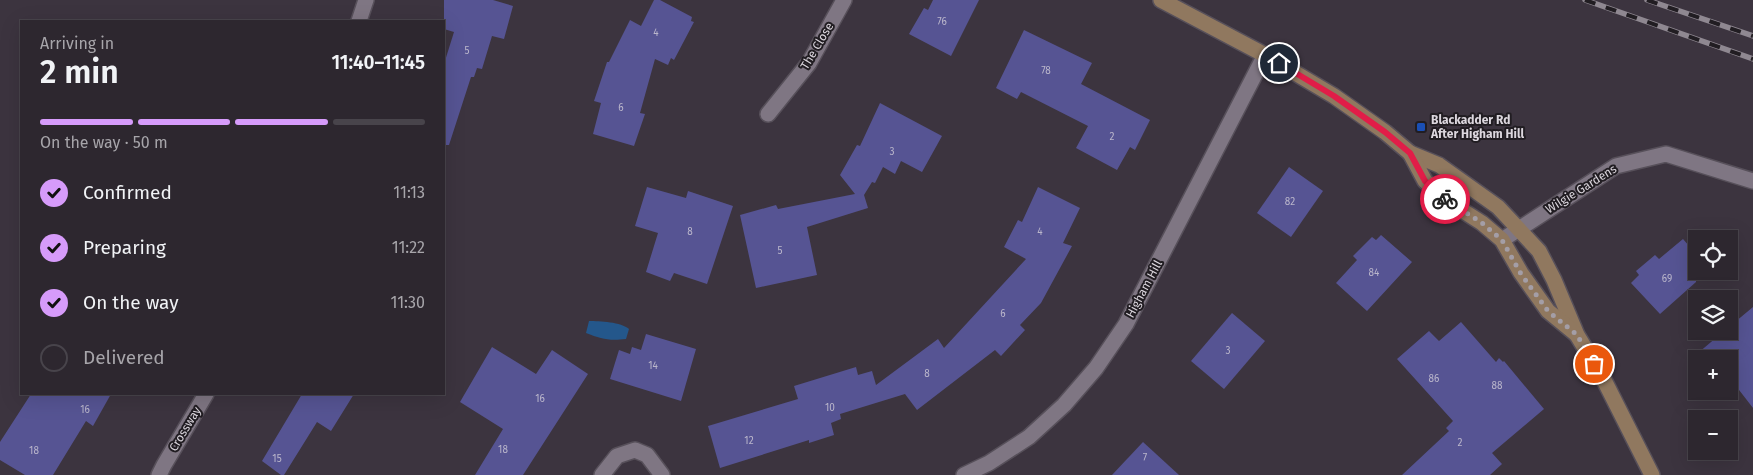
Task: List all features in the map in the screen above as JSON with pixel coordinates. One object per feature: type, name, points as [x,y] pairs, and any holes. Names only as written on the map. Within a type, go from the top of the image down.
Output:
[{"type":"street","points":[[359,20],[366,0]]},
{"type":"street","name":"The Close","points":[[768,114],[809,63],[844,0]]},
{"type":"street","points":[[1161,0],[1265,55],[1334,96],[1385,132],[1410,153],[1439,165],[1498,207],[1539,252],[1554,280],[1577,335],[1603,378],[1652,475]]},
{"type":"street","name":"Higham Hill","points":[[964,475],[1029,437],[1064,405],[1096,368],[1126,324],[1265,55]]},
{"type":"street","points":[[1410,153],[1425,181],[1446,200],[1482,223],[1502,240],[1521,274],[1548,311],[1577,335]]},
{"type":"street","name":"Wilgie Gardens","points":[[1502,240],[1616,166],[1666,154],[1753,181]]},
{"type":"street","name":"Crossway","points":[[159,472],[205,395]]},
{"type":"street","points":[[602,475],[618,456],[635,450],[647,455],[662,475]]},
{"type":"water","points":[[589,321],[610,322],[621,325],[629,329],[626,339],[605,339],[586,333]]},
{"type":"building","points":[[444,0],[493,0],[513,6],[504,39],[492,36],[482,69],[477,68],[474,77],[471,77],[449,145],[445,145],[445,61],[454,32],[445,29]]},
{"type":"building","points":[[654,0],[660,0],[692,17],[691,21],[694,22],[674,60],[671,58],[668,65],[655,59],[640,113],[645,114],[634,146],[593,134],[601,103],[594,101],[607,62],[609,62],[630,20],[641,26]]},
{"type":"building","points":[[933,0],[979,0],[951,56],[909,34],[924,8],[928,10]]},
{"type":"building","points":[[1024,30],[1092,63],[1081,84],[1150,120],[1135,150],[1130,147],[1117,170],[1076,148],[1088,126],[1021,92],[1017,99],[996,88]]},
{"type":"building","points":[[880,103],[942,136],[922,172],[901,161],[895,174],[883,167],[875,183],[872,182],[864,195],[868,208],[807,227],[817,275],[756,288],[740,215],[776,205],[778,209],[855,194],[840,175],[857,145],[860,146]]},
{"type":"building","points":[[1289,167],[1323,191],[1291,237],[1257,213]]},
{"type":"building","points":[[647,187],[686,198],[688,191],[733,206],[707,284],[674,273],[670,281],[646,272],[658,233],[635,226]]},
{"type":"building","points":[[1038,187],[1080,208],[1063,243],[1072,246],[1041,303],[1020,325],[1025,330],[1001,356],[995,350],[917,410],[905,394],[840,414],[841,419],[831,423],[834,435],[809,443],[809,440],[720,468],[708,426],[798,399],[794,386],[856,367],[858,375],[872,371],[876,385],[938,339],[944,348],[1026,259],[1004,247],[1018,220],[1022,222]]},
{"type":"building","points":[[1381,235],[1412,262],[1367,311],[1336,283],[1357,260],[1353,256],[1372,237],[1376,240]]},
{"type":"building","points":[[1683,239],[1688,245],[1688,280],[1696,280],[1660,314],[1631,283],[1639,275],[1636,271],[1655,255],[1659,259]]},
{"type":"building","points":[[1753,307],[1753,408],[1738,389],[1738,350],[1702,350],[1713,340],[1738,340],[1738,320]]},
{"type":"building","points":[[1232,313],[1265,341],[1224,389],[1191,361]]},
{"type":"building","points":[[1461,322],[1496,362],[1499,358],[1504,361],[1544,409],[1492,453],[1502,464],[1490,475],[1402,475],[1449,431],[1446,428],[1453,421],[1397,359],[1429,331],[1439,341]]},
{"type":"building","points":[[646,334],[696,349],[681,401],[610,379],[619,350],[630,354],[632,347],[641,350]]},
{"type":"building","points":[[492,347],[536,374],[552,350],[588,374],[523,475],[475,475],[503,429],[460,402]]},
{"type":"building","points":[[30,395],[110,395],[93,426],[86,421],[53,475],[25,475],[0,460],[0,442]]},
{"type":"building","points":[[301,395],[353,395],[331,431],[317,422],[284,475],[281,475],[262,461]]},
{"type":"building","points":[[1143,442],[1179,475],[1112,475]]},
{"type":"railway","points":[[1585,0],[1753,59]]},
{"type":"railway","points":[[1647,0],[1753,36]]},
{"type":"way so far","points":[[1445,199],[1482,223],[1502,240],[1521,274],[1548,311],[1577,335],[1594,364]]},
{"type":"place","name":"Blackadder Rd After Higham Hill","points":[[1421,127]]},
{"type":"route","points":[[1279,63],[1334,96],[1385,132],[1410,153],[1425,181],[1445,199]]}]
